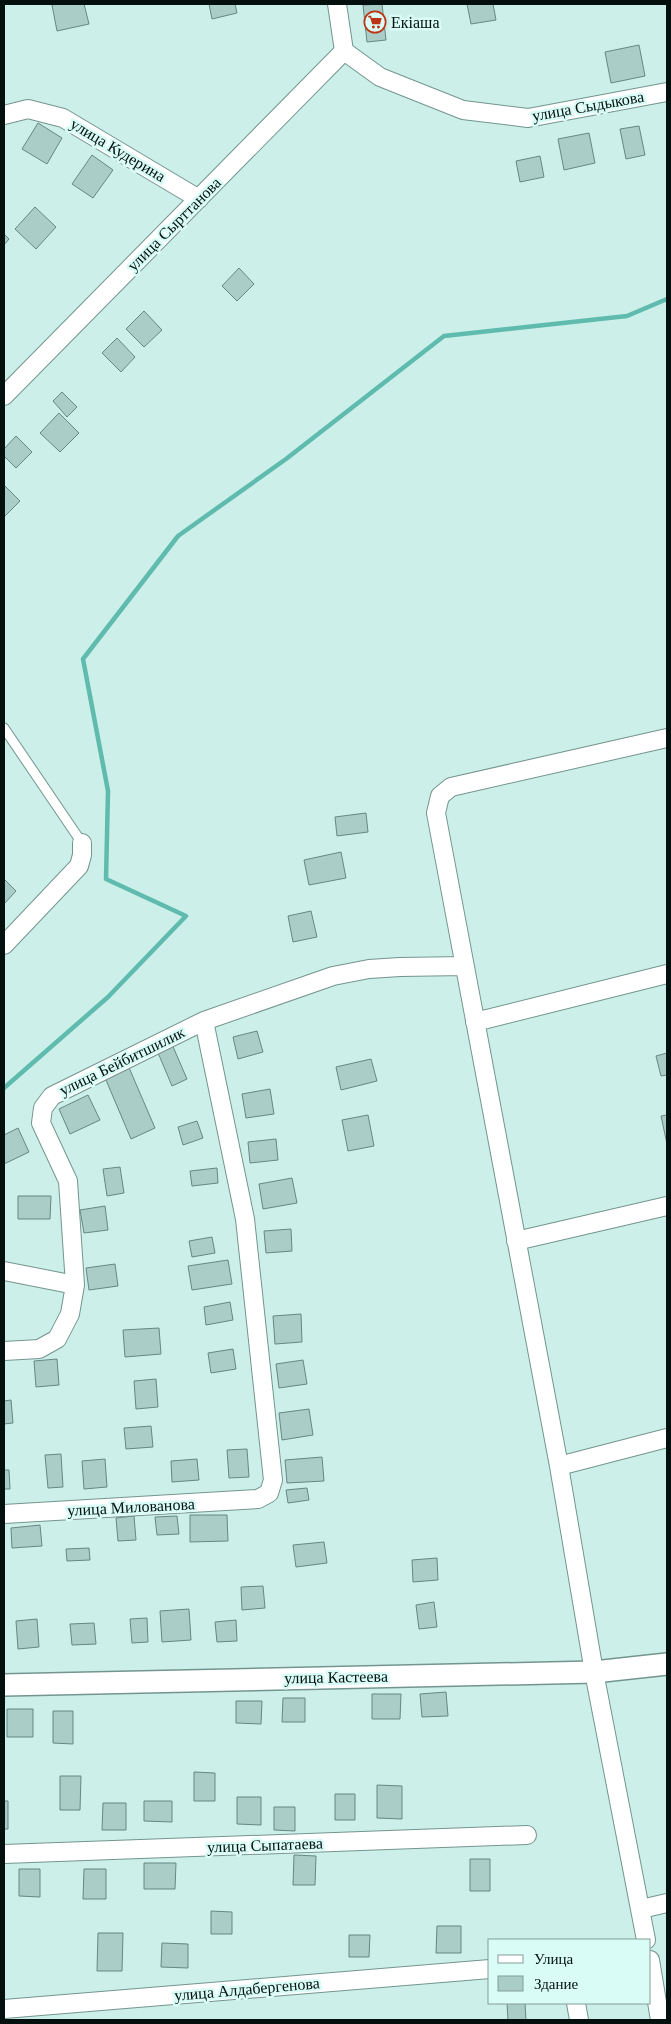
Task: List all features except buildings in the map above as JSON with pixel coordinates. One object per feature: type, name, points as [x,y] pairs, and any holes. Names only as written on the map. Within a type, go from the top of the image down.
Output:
[{"type":"street","points":[[337,4],[344,51]]},
{"type":"street","name":"улица Сыдыкова","points":[[344,51],[380,77],[463,110],[528,118],[667,92]]},
{"type":"street","name":"улица Сырттанова","points":[[4,396],[344,51]]},
{"type":"street","name":"улица Кудерина","points":[[4,115],[28,109],[63,118],[199,199]]},
{"type":"street","points":[[646,1939],[594,1672],[559,1466],[436,813],[440,796],[451,787],[667,738]]},
{"type":"street","points":[[4,945],[79,866],[82,856],[82,843]]},
{"type":"street","name":"улица Бейбитшилик","points":[[4,1351],[39,1349],[57,1339],[70,1314],[75,1284],[68,1181],[41,1123],[43,1108],[52,1096],[204,1021],[333,976],[369,969],[465,966]]},
{"type":"street","points":[[475,1022],[667,974]]},
{"type":"street","name":"улица Милованова","points":[[4,1514],[258,1499],[269,1492],[273,1480],[245,1219],[204,1021]]},
{"type":"street","points":[[516,1241],[667,1206]]},
{"type":"street","points":[[4,1271],[75,1284]]},
{"type":"street","points":[[559,1466],[667,1438]]},
{"type":"street","name":"улица Кастеева","points":[[4,1685],[594,1672],[667,1664]]},
{"type":"street","name":"улица Сыпатаева","points":[[4,1854],[527,1835]]},
{"type":"street","points":[[641,1909],[667,1903]]},
{"type":"street","points":[[651,1966],[660,2020]]},
{"type":"street","name":"улица Алдабергенова","points":[[4,2009],[488,1969]]},
{"type":"street","points":[[576,2004],[579,2020]]},
{"type":"lane","points":[[4,728],[82,843]]},
{"type":"waterway","points":[[4,1088],[108,997],[186,916],[106,879],[108,791],[83,659],[178,536],[286,459],[444,336],[627,316],[667,299]]},
{"type":"place","name":"Екіаша","points":[[375,22]]}]
